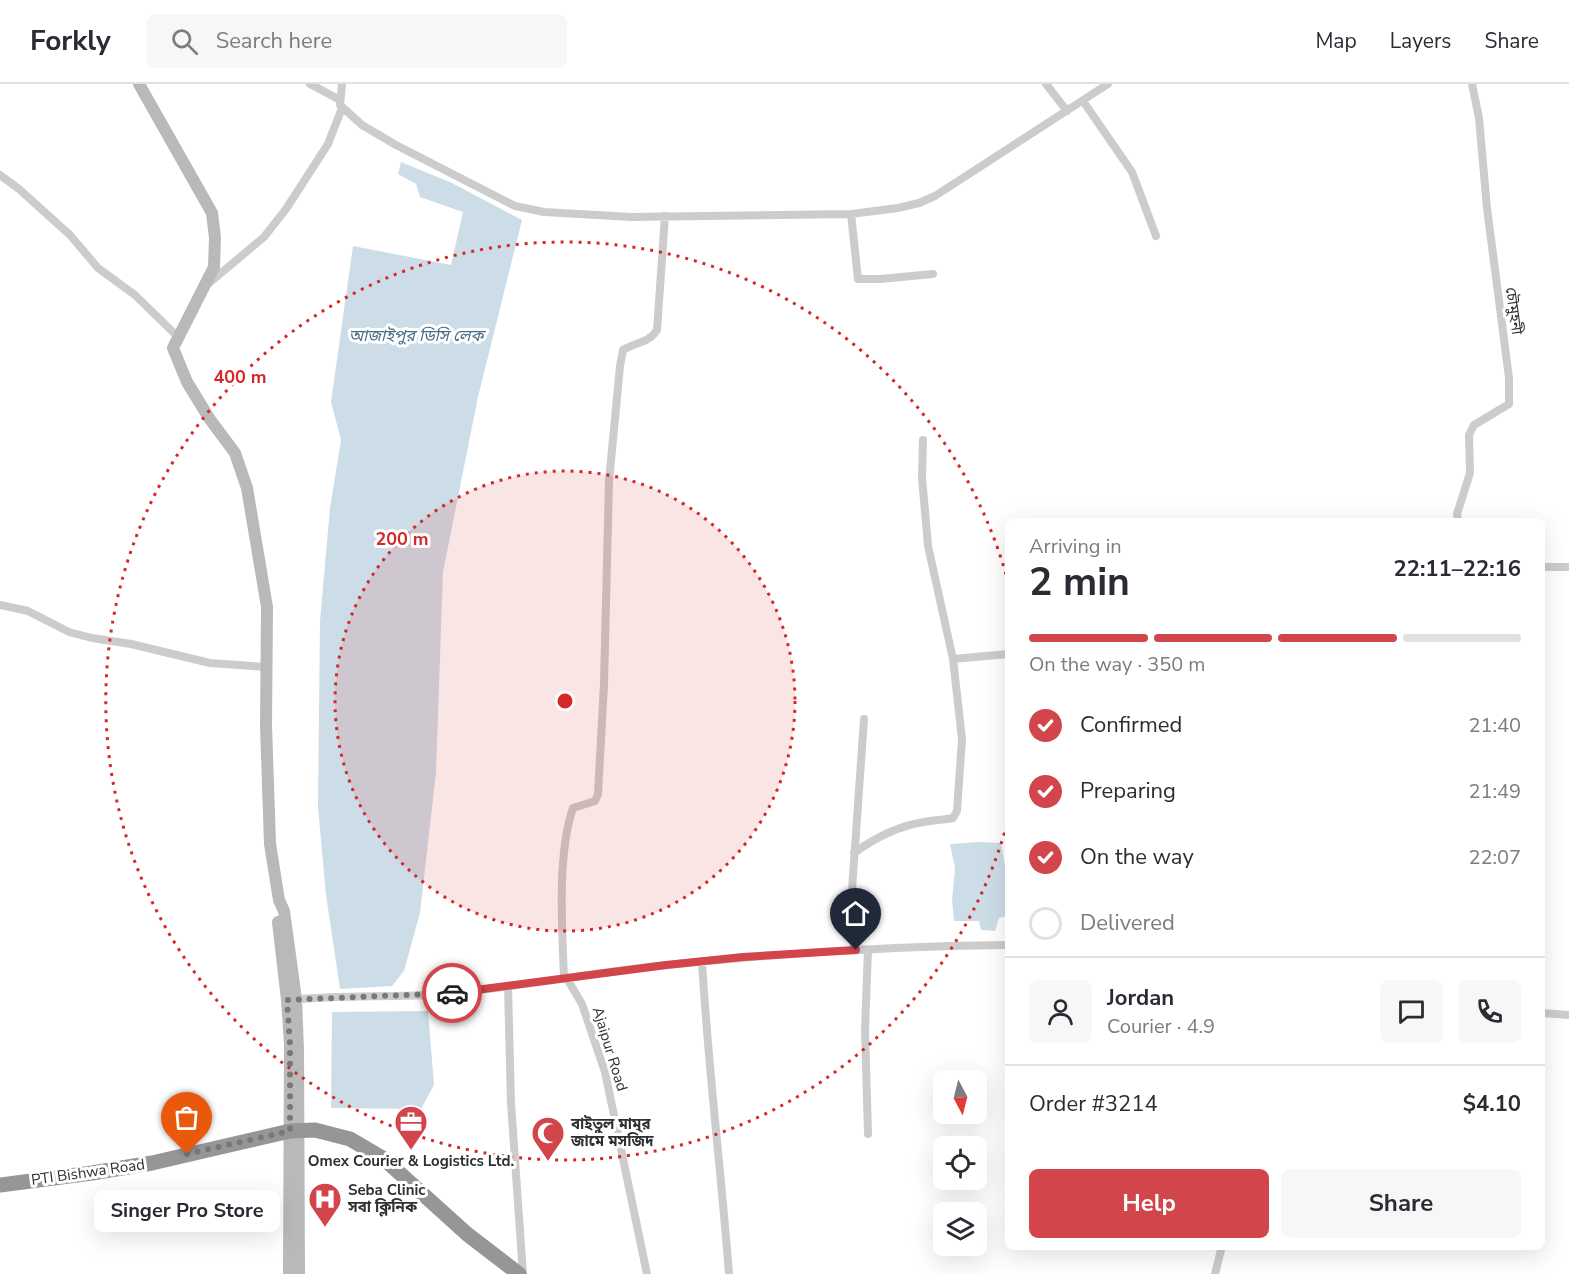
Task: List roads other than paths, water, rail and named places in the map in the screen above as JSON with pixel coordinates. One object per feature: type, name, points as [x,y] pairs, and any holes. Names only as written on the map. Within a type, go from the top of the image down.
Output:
[{"type":"highway","name":"PTI Bishwa Road","points":[[0,1185],[152,1163],[294,1130],[315,1130],[350,1139],[384,1159],[467,1234],[521,1274]]},
{"type":"street","points":[[139,84],[212,213],[215,238],[214,267],[173,348],[187,382],[209,418],[235,453],[248,488],[267,607],[266,725],[270,844],[279,900],[276,911],[292,1000],[290,1044],[294,1130],[294,1270]]},
{"type":"street","points":[[309,84],[341,104],[362,125],[515,206],[544,212],[631,217],[851,214],[918,203],[935,196],[1108,84]]},
{"type":"street","points":[[201,291],[264,237],[286,209],[328,144],[341,104],[342,84]]},
{"type":"street","points":[[1046,84],[1067,111]]},
{"type":"street","name":"চৌমুহনী","points":[[1458,518],[1470,472],[1469,435],[1474,425],[1509,404],[1479,117],[1472,84]]},
{"type":"street","points":[[1083,100],[1132,172],[1156,236]]},
{"type":"street","points":[[0,175],[70,235],[98,268],[135,295],[178,337]]},
{"type":"street","points":[[851,214],[858,279],[933,274]]},
{"type":"street","points":[[565,977],[562,921],[564,853],[570,815],[573,808],[595,801],[598,794],[604,684],[609,482],[620,366],[623,350],[652,338],[657,330],[665,216]]},
{"type":"street","points":[[854,853],[873,839],[894,829],[953,818],[957,811],[963,739],[952,659],[928,546],[922,477],[923,440]]},
{"type":"street","points":[[1545,567],[1569,567]]},
{"type":"street","points":[[0,605],[28,611],[69,632],[92,638],[131,644],[210,663],[266,667]]},
{"type":"street","points":[[952,659],[1005,654]]},
{"type":"street","points":[[854,950],[852,890],[864,718]]},
{"type":"street","points":[[292,1000],[440,994],[702,961],[854,950],[1005,945]]},
{"type":"street","points":[[868,950],[865,1029],[868,1134]]},
{"type":"street","points":[[702,961],[708,1054],[720,1160],[729,1274]]},
{"type":"street","name":"Ajaipur Road","points":[[565,977],[582,1004],[605,1072],[647,1274]]},
{"type":"street","points":[[508,986],[521,1274]]},
{"type":"street","points":[[1545,1013],[1569,1015]]},
{"type":"street","points":[[1215,1274],[1221,1250]]},
{"type":"water","name":"আজাইপুর ডিসি লেক","points":[[401,162],[452,183],[522,220],[478,397],[443,572],[436,772],[420,913],[404,971],[392,986],[340,989],[326,895],[318,807],[320,621],[330,508],[341,440],[331,402],[353,246],[451,265],[463,212],[420,197],[416,184],[398,174]]},
{"type":"water","points":[[1001,843],[1005,866],[1005,917],[999,918],[995,931],[981,930],[979,921],[954,921],[952,900],[955,868],[950,844]]},
{"type":"water","points":[[428,1011],[434,1085],[421,1109],[331,1108],[332,1012]]},
{"type":"place","name":"Omex Courier & Logistics Ltd.","points":[[411,1151]]},
{"type":"place","name":"Singer Pro Store","points":[[187,1154]]},
{"type":"place","name":"বাইতুল মামুর জামে মসজিদ","points":[[548,1162]]},
{"type":"place","name":"Seba Clinic সবা ক্লিনিক","points":[[325,1228]]}]
